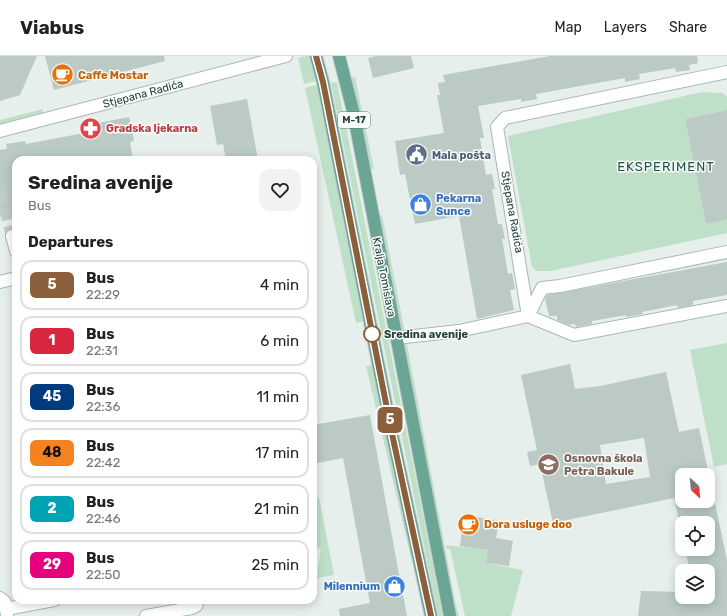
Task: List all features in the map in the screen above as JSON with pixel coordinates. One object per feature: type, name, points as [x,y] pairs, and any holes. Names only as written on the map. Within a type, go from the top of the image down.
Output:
[{"type":"main road","name":"Kralja Tomislava","points":[[316,56],[323,82],[390,422],[431,616]]},
{"type":"main road","name":"Kralja Tomislava","points":[[339,56],[353,111],[450,616]]},
{"type":"street","name":"Stjepana Radića","points":[[0,131],[286,56]]},
{"type":"street","name":"Stjepana Radića","points":[[528,316],[497,127],[500,122],[505,118],[727,72]]},
{"type":"street","points":[[528,316],[542,288],[560,286],[727,252]]},
{"type":"street","points":[[0,282],[12,279]]},
{"type":"street","points":[[396,338],[459,331],[528,316],[574,335],[727,306]]},
{"type":"street","points":[[4,608],[29,604]]},
{"type":"street","points":[[146,616],[192,608],[197,604]]},
{"type":"green space","points":[[312,56],[320,80],[304,84],[298,58]]},
{"type":"green space","points":[[355,77],[374,169],[369,169],[347,79]]},
{"type":"green space","points":[[337,82],[443,616],[438,616],[331,83]]},
{"type":"green space","points":[[319,84],[365,321],[356,323],[305,88]]},
{"type":"green space","points":[[702,92],[723,93],[727,97],[727,110],[685,119],[706,224],[727,220],[727,233],[551,271],[536,271],[532,267],[508,136]]},
{"type":"green space","points":[[43,109],[43,114],[0,125],[0,120]]},
{"type":"green space","points":[[382,215],[405,333],[398,332],[377,216]]},
{"type":"green space","points":[[406,339],[459,616],[452,616],[400,344]]},
{"type":"green space","points":[[727,343],[727,464],[714,467],[690,350]]},
{"type":"green space","points":[[374,365],[417,560],[412,562],[366,366]]},
{"type":"green space","points":[[317,497],[319,497],[334,575],[317,578],[321,548],[317,547]]},
{"type":"green space","points":[[446,545],[488,550],[486,563],[523,570],[511,616],[465,616],[450,549],[447,549]]},
{"type":"building","points":[[0,56],[37,56],[20,95],[0,101]]},
{"type":"building","points":[[45,56],[164,56],[165,61],[54,90]]},
{"type":"building","points":[[376,56],[411,56],[414,68],[373,78],[368,58]]},
{"type":"building","points":[[550,56],[697,56],[698,63],[689,65],[690,70],[676,72],[675,68],[639,74],[640,79],[625,82],[625,78],[536,94],[537,99],[521,102],[521,99],[478,106],[484,138],[480,138],[486,175],[492,174],[495,189],[492,189],[498,224],[502,224],[505,239],[502,239],[508,274],[512,273],[515,289],[510,290],[514,310],[477,319],[459,216],[415,224],[405,174],[400,175],[395,141],[444,133],[437,95],[440,95],[438,83],[445,82],[443,75]]},
{"type":"building","points":[[247,99],[257,156],[225,156],[223,144],[217,145],[210,106]]},
{"type":"building","points":[[727,110],[727,220],[706,224],[685,119]]},
{"type":"building","points":[[129,117],[134,141],[130,142],[132,156],[12,156],[12,212],[0,214],[0,150],[7,149],[6,144],[25,141],[26,144],[84,133],[83,126]]},
{"type":"building","points":[[727,262],[727,295],[693,301],[693,305],[678,308],[677,305],[642,312],[643,314],[626,317],[626,315],[592,321],[592,324],[576,327],[575,324],[569,325],[557,320],[557,316],[549,316],[545,298],[547,295]]},
{"type":"building","points":[[570,364],[575,389],[600,386],[666,372],[679,432],[699,428],[707,468],[675,468],[675,503],[674,498],[553,523],[540,464],[530,466],[527,452],[537,450],[521,375]],"holes":[[[644,438],[650,477],[606,484],[600,445]]]},
{"type":"building","points":[[370,415],[407,616],[340,616],[339,609],[370,603],[343,458],[317,463],[317,424]]},
{"type":"building","points":[[715,503],[727,560],[727,616],[638,616],[641,591],[675,592],[675,604],[715,604],[715,564],[688,564],[687,556],[715,556],[715,516],[678,516],[676,508],[715,508]]},
{"type":"building","points":[[464,515],[499,521],[496,538],[513,541],[509,566],[486,563],[488,550],[460,546]]},
{"type":"tunnel","points":[[0,191],[12,236]]},
{"type":"bus line","name":"5","points":[[316,56],[323,82],[391,429],[431,616]]},
{"type":"place","name":"Caffe Mostar","points":[[62,75]]},
{"type":"place","name":"Gradska ljekarna","points":[[91,128]]},
{"type":"place","name":"Mala pošta","points":[[417,155]]},
{"type":"place","name":"Pekarna Sunce","points":[[420,204]]},
{"type":"place","name":"Sredina avenije","points":[[372,334]]},
{"type":"place","name":"Osnovna škola Petra Bakule","points":[[549,464]]},
{"type":"place","name":"Dora usluge doo","points":[[469,524]]},
{"type":"place","name":"Milennium","points":[[395,586]]},
{"type":"district","name":"EKSPERIMENT","points":[[666,166]]}]
